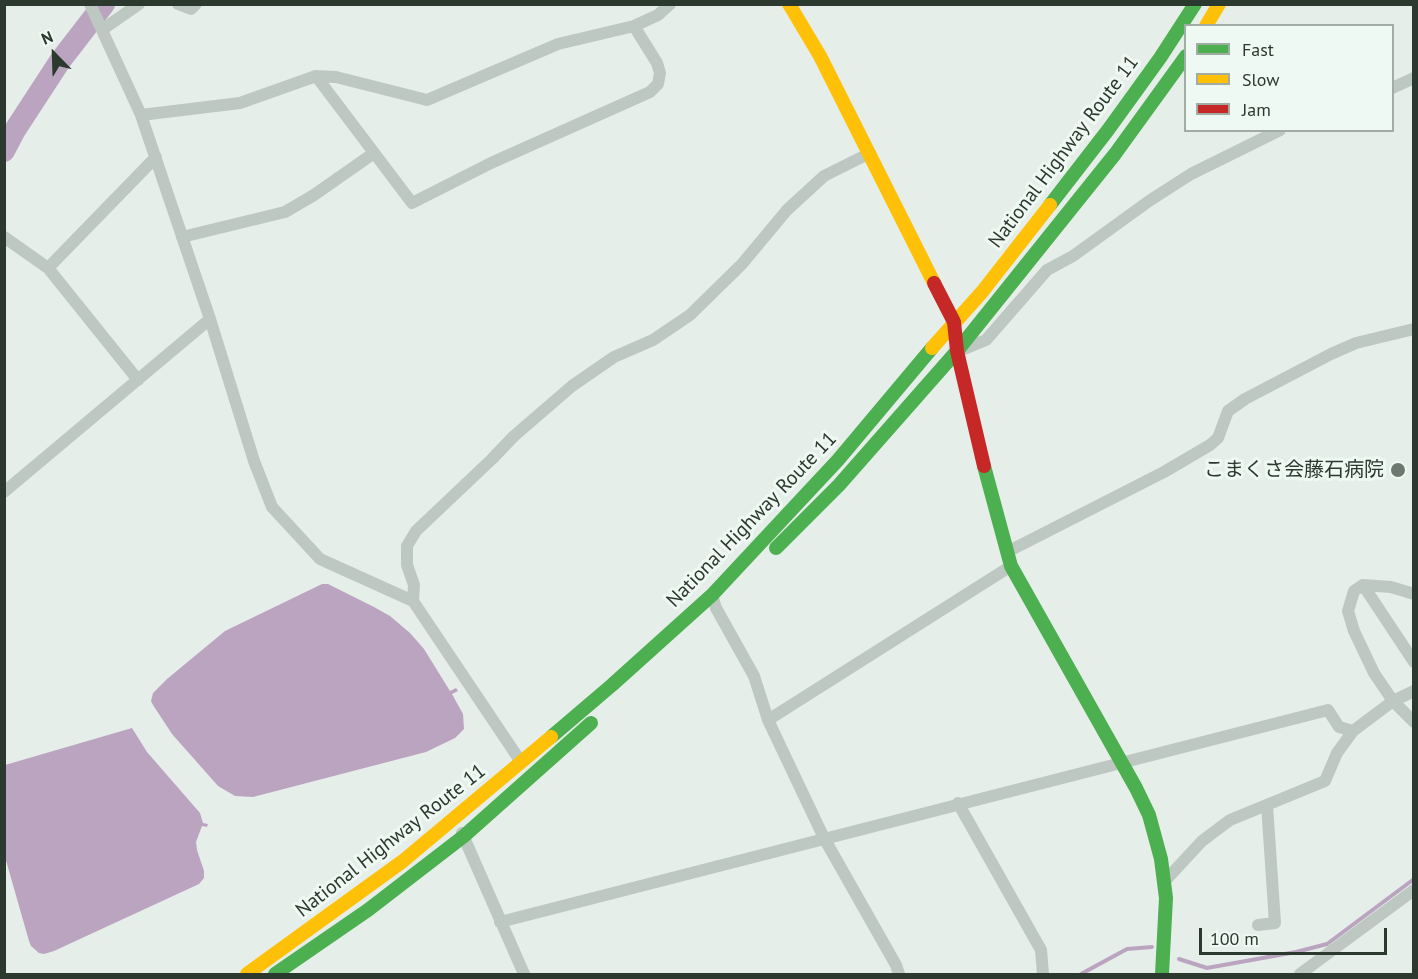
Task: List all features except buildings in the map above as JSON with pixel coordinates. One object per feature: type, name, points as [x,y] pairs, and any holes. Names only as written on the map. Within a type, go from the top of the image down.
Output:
[{"type":"main road","points":[[789,4],[820,56],[954,322],[957,351],[980,453],[1009,559],[1149,815],[1161,859],[1166,898],[1162,975]]},
{"type":"main road","name":"National Highway Route 11","points":[[664,656],[838,460],[982,292],[1108,130],[1160,58],[1195,4]]},
{"type":"main road","points":[[1207,24],[1220,4]]},
{"type":"main road","name":"National Highway Route 11","points":[[247,975],[403,861],[759,565],[839,485],[957,351],[1115,154],[1184,57]]},
{"type":"main road","name":"National Highway Route 11","points":[[275,975],[368,910],[464,836],[604,711]]},
{"type":"street","points":[[90,4],[141,115],[210,319],[254,461],[272,507],[320,559],[412,601],[521,762]]},
{"type":"street","points":[[101,26],[139,4]]},
{"type":"street","points":[[177,4],[191,9],[196,4]]},
{"type":"street","points":[[141,115],[240,103],[316,76],[336,77],[427,100],[558,44],[634,26],[658,15],[670,4]]},
{"type":"street","points":[[316,76],[412,203],[491,163],[650,92],[658,84],[660,73],[657,63],[634,26]]},
{"type":"street","points":[[1394,87],[1413,78]]},
{"type":"street","points":[[957,351],[986,340],[1047,270],[1073,256],[1191,174],[1276,132]]},
{"type":"street","points":[[182,237],[285,212],[314,195],[374,153]]},
{"type":"street","points":[[412,601],[414,585],[407,565],[406,546],[416,531],[514,436],[572,386],[614,357],[653,340],[690,315],[742,264],[787,210],[824,176],[870,153]]},
{"type":"street","points":[[48,268],[156,157]]},
{"type":"street","points":[[4,237],[48,268],[138,380]]},
{"type":"street","points":[[4,492],[210,319]]},
{"type":"street","points":[[768,720],[1009,559],[1210,445],[1218,438],[1228,411],[1245,399],[1330,354],[1356,343],[1413,329]]},
{"type":"street","points":[[1363,585],[1413,662]]},
{"type":"street","points":[[1413,594],[1391,587],[1363,585],[1354,591],[1348,611],[1374,673],[1393,701],[1413,722]]},
{"type":"street","points":[[714,601],[754,676],[768,720],[824,838],[896,965],[899,975]]},
{"type":"street","points":[[1164,882],[1202,841],[1230,820],[1325,781],[1337,753],[1353,730],[1393,701],[1413,691]]},
{"type":"street","points":[[500,922],[1121,761],[1328,710],[1339,727],[1353,730]]},
{"type":"street","points":[[958,803],[1041,950],[1043,975]]},
{"type":"street","points":[[1258,925],[1275,923],[1267,805]]},
{"type":"street","points":[[452,821],[464,836],[524,975]]},
{"type":"street","points":[[1300,975],[1413,890]]},
{"type":"shaded area","points":[[322,584],[328,584],[374,607],[390,616],[410,633],[424,649],[450,691],[456,688],[458,691],[452,694],[463,714],[464,729],[455,738],[426,752],[253,797],[235,796],[218,786],[172,734],[151,701],[153,693],[225,631]]},
{"type":"shaded area","points":[[132,728],[147,752],[200,813],[203,823],[208,824],[207,827],[202,826],[196,842],[204,878],[199,884],[54,951],[39,953],[29,941],[5,857],[5,765]]},
{"type":"waterway","points":[[4,151],[60,61],[104,4]]},
{"type":"waterway","points":[[1179,959],[1207,968],[1327,944],[1414,879]]},
{"type":"waterway","points":[[1081,974],[1127,949],[1152,947]]},
{"type":"traffic: fast","points":[[1050,205],[1160,58],[1195,4]]},
{"type":"traffic: fast","points":[[776,548],[839,485],[957,351],[1115,154],[1184,59]]},
{"type":"traffic: fast","points":[[551,737],[712,595],[838,460],[932,348]]},
{"type":"traffic: fast","points":[[984,466],[1011,566],[1149,815],[1161,859],[1166,898],[1162,974]]},
{"type":"traffic: fast","points":[[275,974],[368,910],[464,836],[591,723]]},
{"type":"traffic: slow","points":[[789,4],[820,56],[934,283]]},
{"type":"traffic: slow","points":[[1207,24],[1219,4]]},
{"type":"traffic: slow","points":[[932,348],[982,292],[1050,205]]},
{"type":"traffic: slow","points":[[247,974],[403,861],[551,737]]},
{"type":"traffic: jam","points":[[934,283],[954,322],[957,351],[984,466]]},
{"type":"place","name":"こまくさ会藤石病院","points":[[1398,470]]}]
